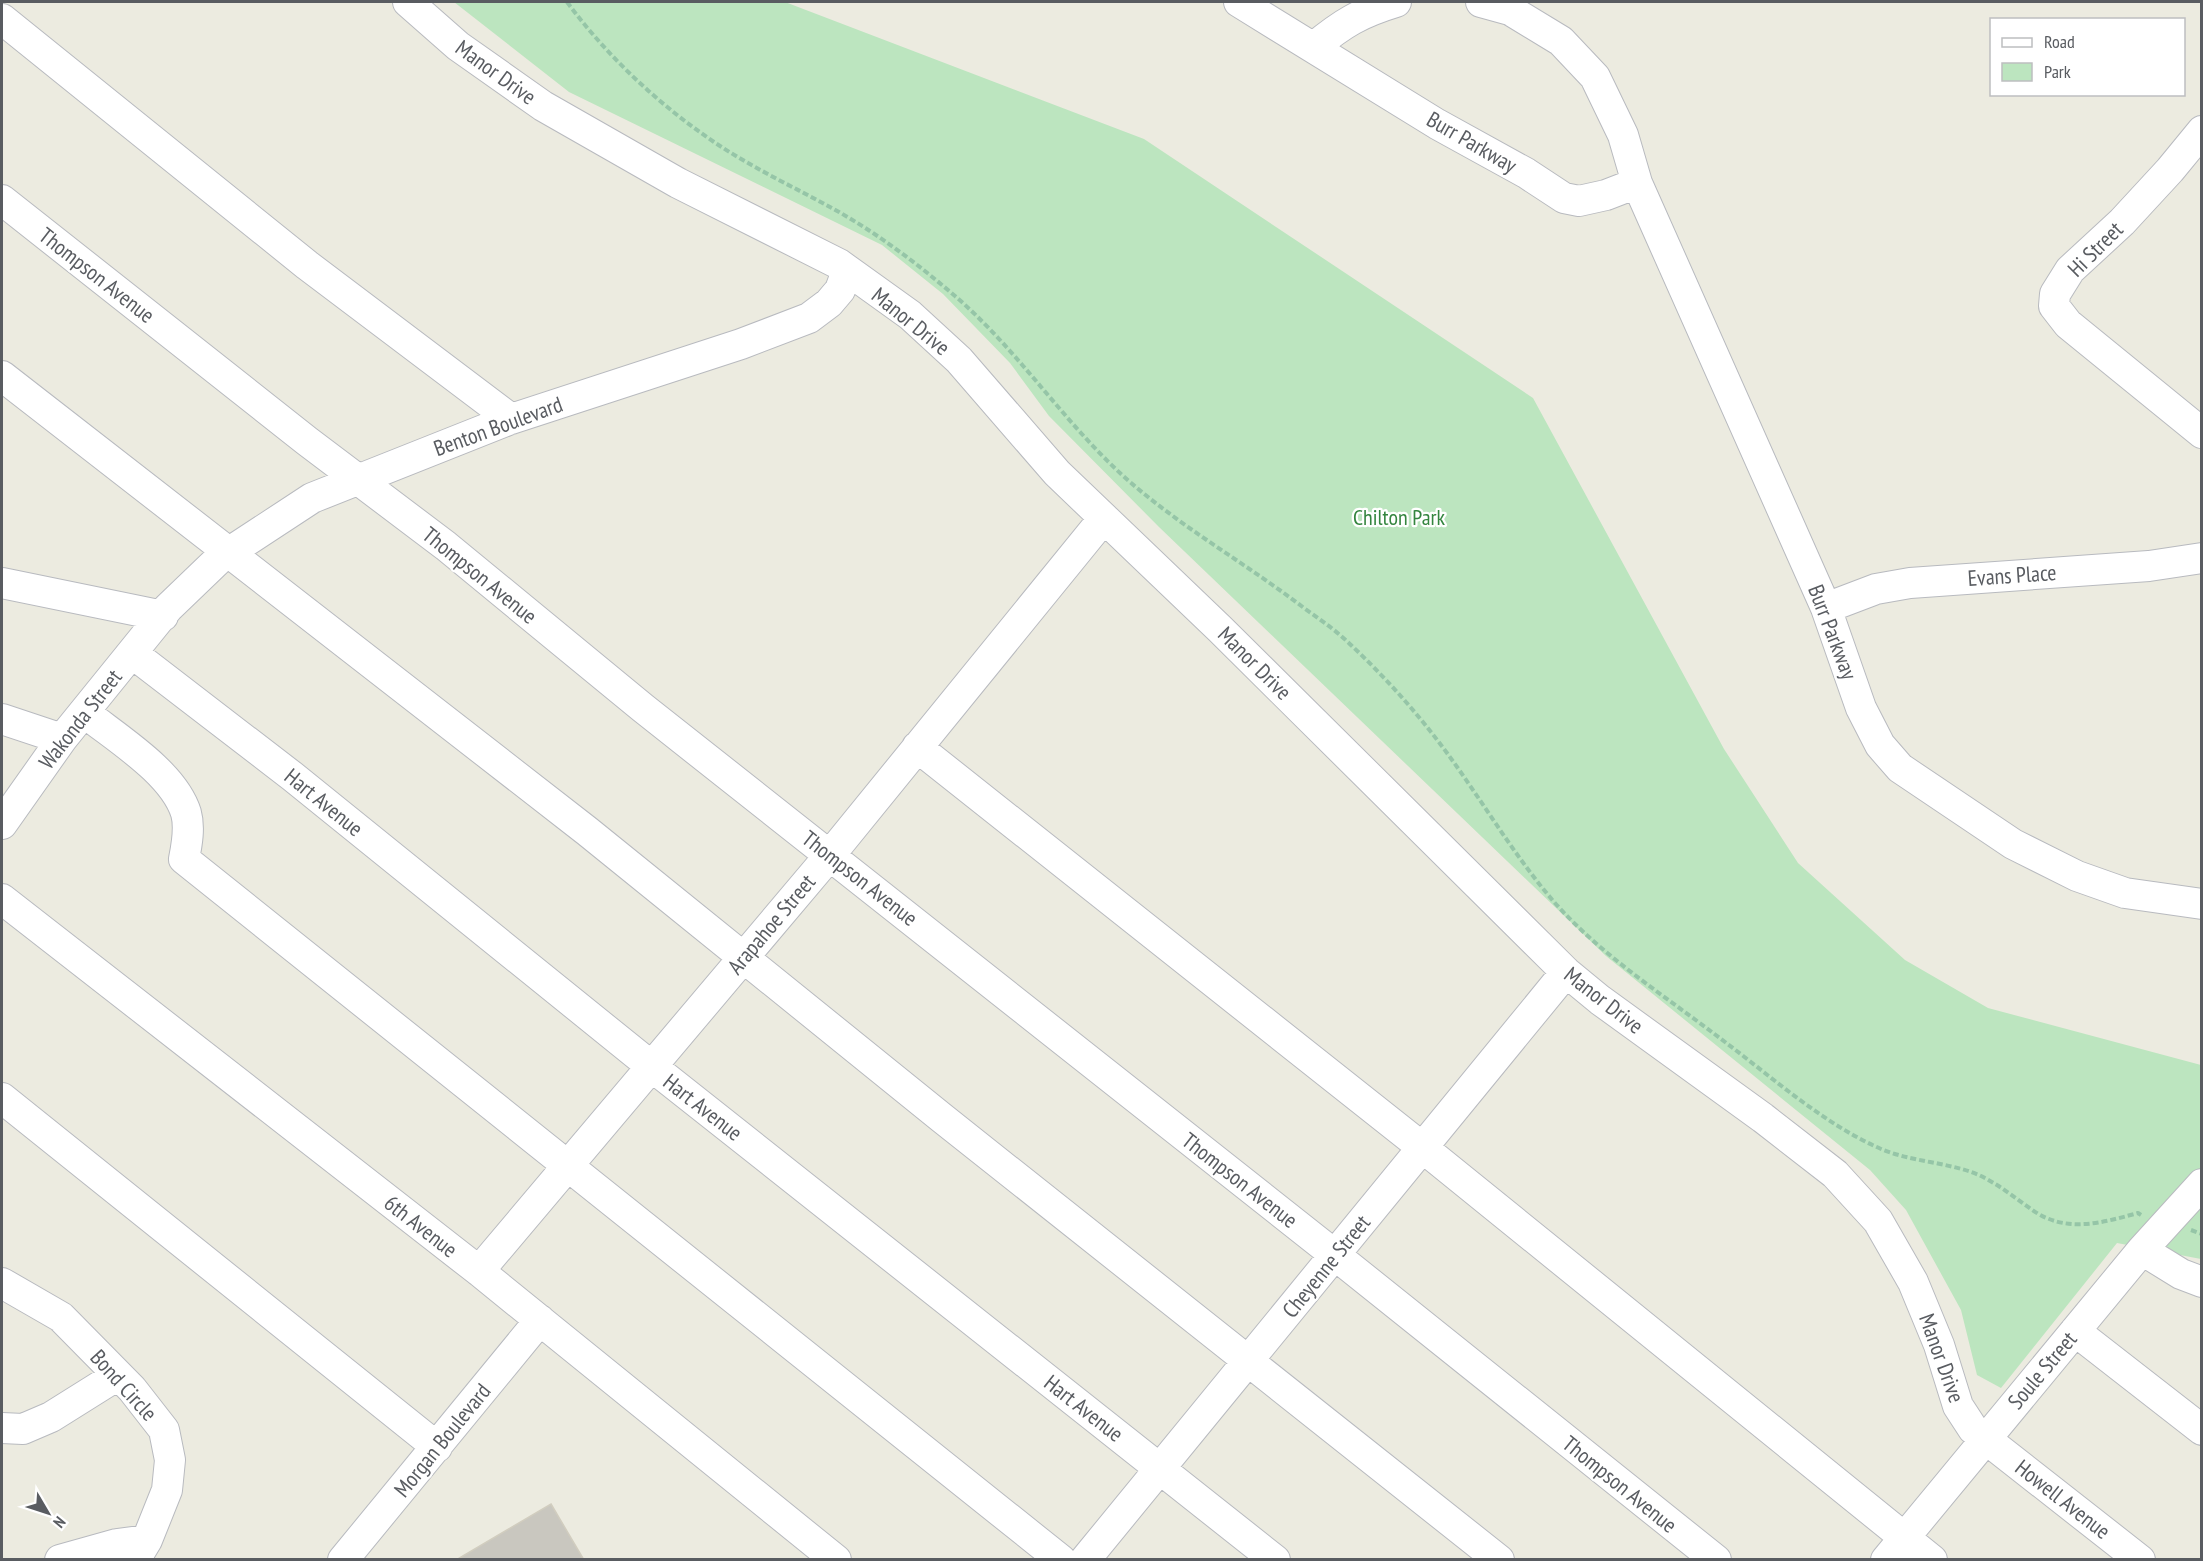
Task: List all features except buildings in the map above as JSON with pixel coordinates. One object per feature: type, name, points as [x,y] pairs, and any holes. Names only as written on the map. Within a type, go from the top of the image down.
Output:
[{"type":"street","name":"Manor Drive","points":[[408,2],[458,46],[543,106],[678,183],[839,264],[910,315],[959,360],[1057,472],[1220,629],[1566,972],[1600,1000],[1763,1118],[1835,1174],[1878,1221],[1913,1282],[1939,1345],[1958,1406],[1973,1429],[1986,1438]]},
{"type":"street","name":"Burr Parkway","points":[[1239,2],[1437,124],[1526,173],[1564,198],[1579,201],[1606,195],[1637,183]]},
{"type":"street","points":[[1314,47],[1340,26],[1371,10],[1396,2]]},
{"type":"street","name":"Burr Parkway","points":[[1482,2],[1510,10],[1561,41],[1594,77],[1623,135],[1637,183],[1826,608],[1861,708],[1880,746],[1900,768],[2013,843],[2077,876],[2124,892],[2202,904]]},
{"type":"street","points":[[4,7],[307,265],[511,419]]},
{"type":"street","name":"Hi Street","points":[[2202,131],[2170,170],[2121,222],[2070,270],[2055,294],[2054,306],[2068,324],[2202,433]]},
{"type":"street","name":"Thompson Avenue","points":[[2,200],[357,479],[446,546],[643,708],[1335,1255],[1716,1560]]},
{"type":"street","name":"Benton Boulevard","points":[[162,616],[219,559],[312,498],[511,419],[741,344],[809,318],[829,303],[840,290],[847,271]]},
{"type":"street","points":[[2,376],[587,831],[1498,1560]]},
{"type":"street","name":"Arapahoe Street","points":[[479,1272],[830,855],[1104,518]]},
{"type":"street","name":"Evans Place","points":[[1826,608],[1876,589],[1910,583],[2150,566],[2202,558]]},
{"type":"street","points":[[2,583],[162,616]]},
{"type":"street","name":"Wakonda Street","points":[[2,824],[62,739],[162,616]]},
{"type":"street","name":"Hart Avenue","points":[[132,653],[292,776],[651,1066],[1275,1560]]},
{"type":"street","points":[[84,712],[162,774],[186,813],[188,839],[184,859],[1062,1560]]},
{"type":"street","points":[[2,719],[62,739]]},
{"type":"street","points":[[918,747],[1423,1148],[1895,1549],[1932,1560]]},
{"type":"street","name":"6th Avenue","points":[[2,899],[540,1320],[836,1560]]},
{"type":"street","name":"Cheyenne Street","points":[[1085,1560],[1566,972]]},
{"type":"street","points":[[2,1098],[436,1447]]},
{"type":"street","name":"Soule Street","points":[[1895,1549],[2142,1250],[2202,1184]]},
{"type":"street","points":[[2142,1250],[2181,1274],[2202,1282]]},
{"type":"street","name":"Bond Circle","points":[[2,1283],[60,1317],[132,1389],[164,1430],[170,1460],[167,1490],[141,1550]]},
{"type":"street","name":"Morgan Boulevard","points":[[344,1560],[540,1320]]},
{"type":"street","points":[[2075,1331],[2202,1430]]},
{"type":"street","points":[[2,1428],[23,1429],[51,1418],[118,1375]]},
{"type":"street","name":"Howell Avenue","points":[[1986,1438],[2140,1560]]},
{"type":"street","points":[[60,1560],[117,1544],[141,1550]]},
{"type":"path","points":[[567,2],[614,59],[699,131],[755,168],[865,228],[930,276],[978,317],[1079,432],[1127,479],[1149,498],[1282,591],[1349,643],[1399,693],[1432,733],[1555,903],[1611,956],[1818,1112],[1856,1137],[1898,1155],[1953,1167],[1981,1176],[2003,1188],[2033,1210],[2057,1222],[2082,1226],[2095,1225],[2138,1213],[2165,1224],[2202,1234]]},
{"type":"green space","name":"Chilton Park","points":[[454,2],[785,2],[1144,139],[1533,398],[1724,749],[1798,863],[1905,960],[1988,1008],[2201,1065],[2201,1259],[2117,1243],[2001,1388],[1977,1375],[1961,1310],[1906,1210],[1870,1170],[1606,956],[1159,527],[1049,416],[1010,363],[943,294],[882,245],[569,92]]}]
